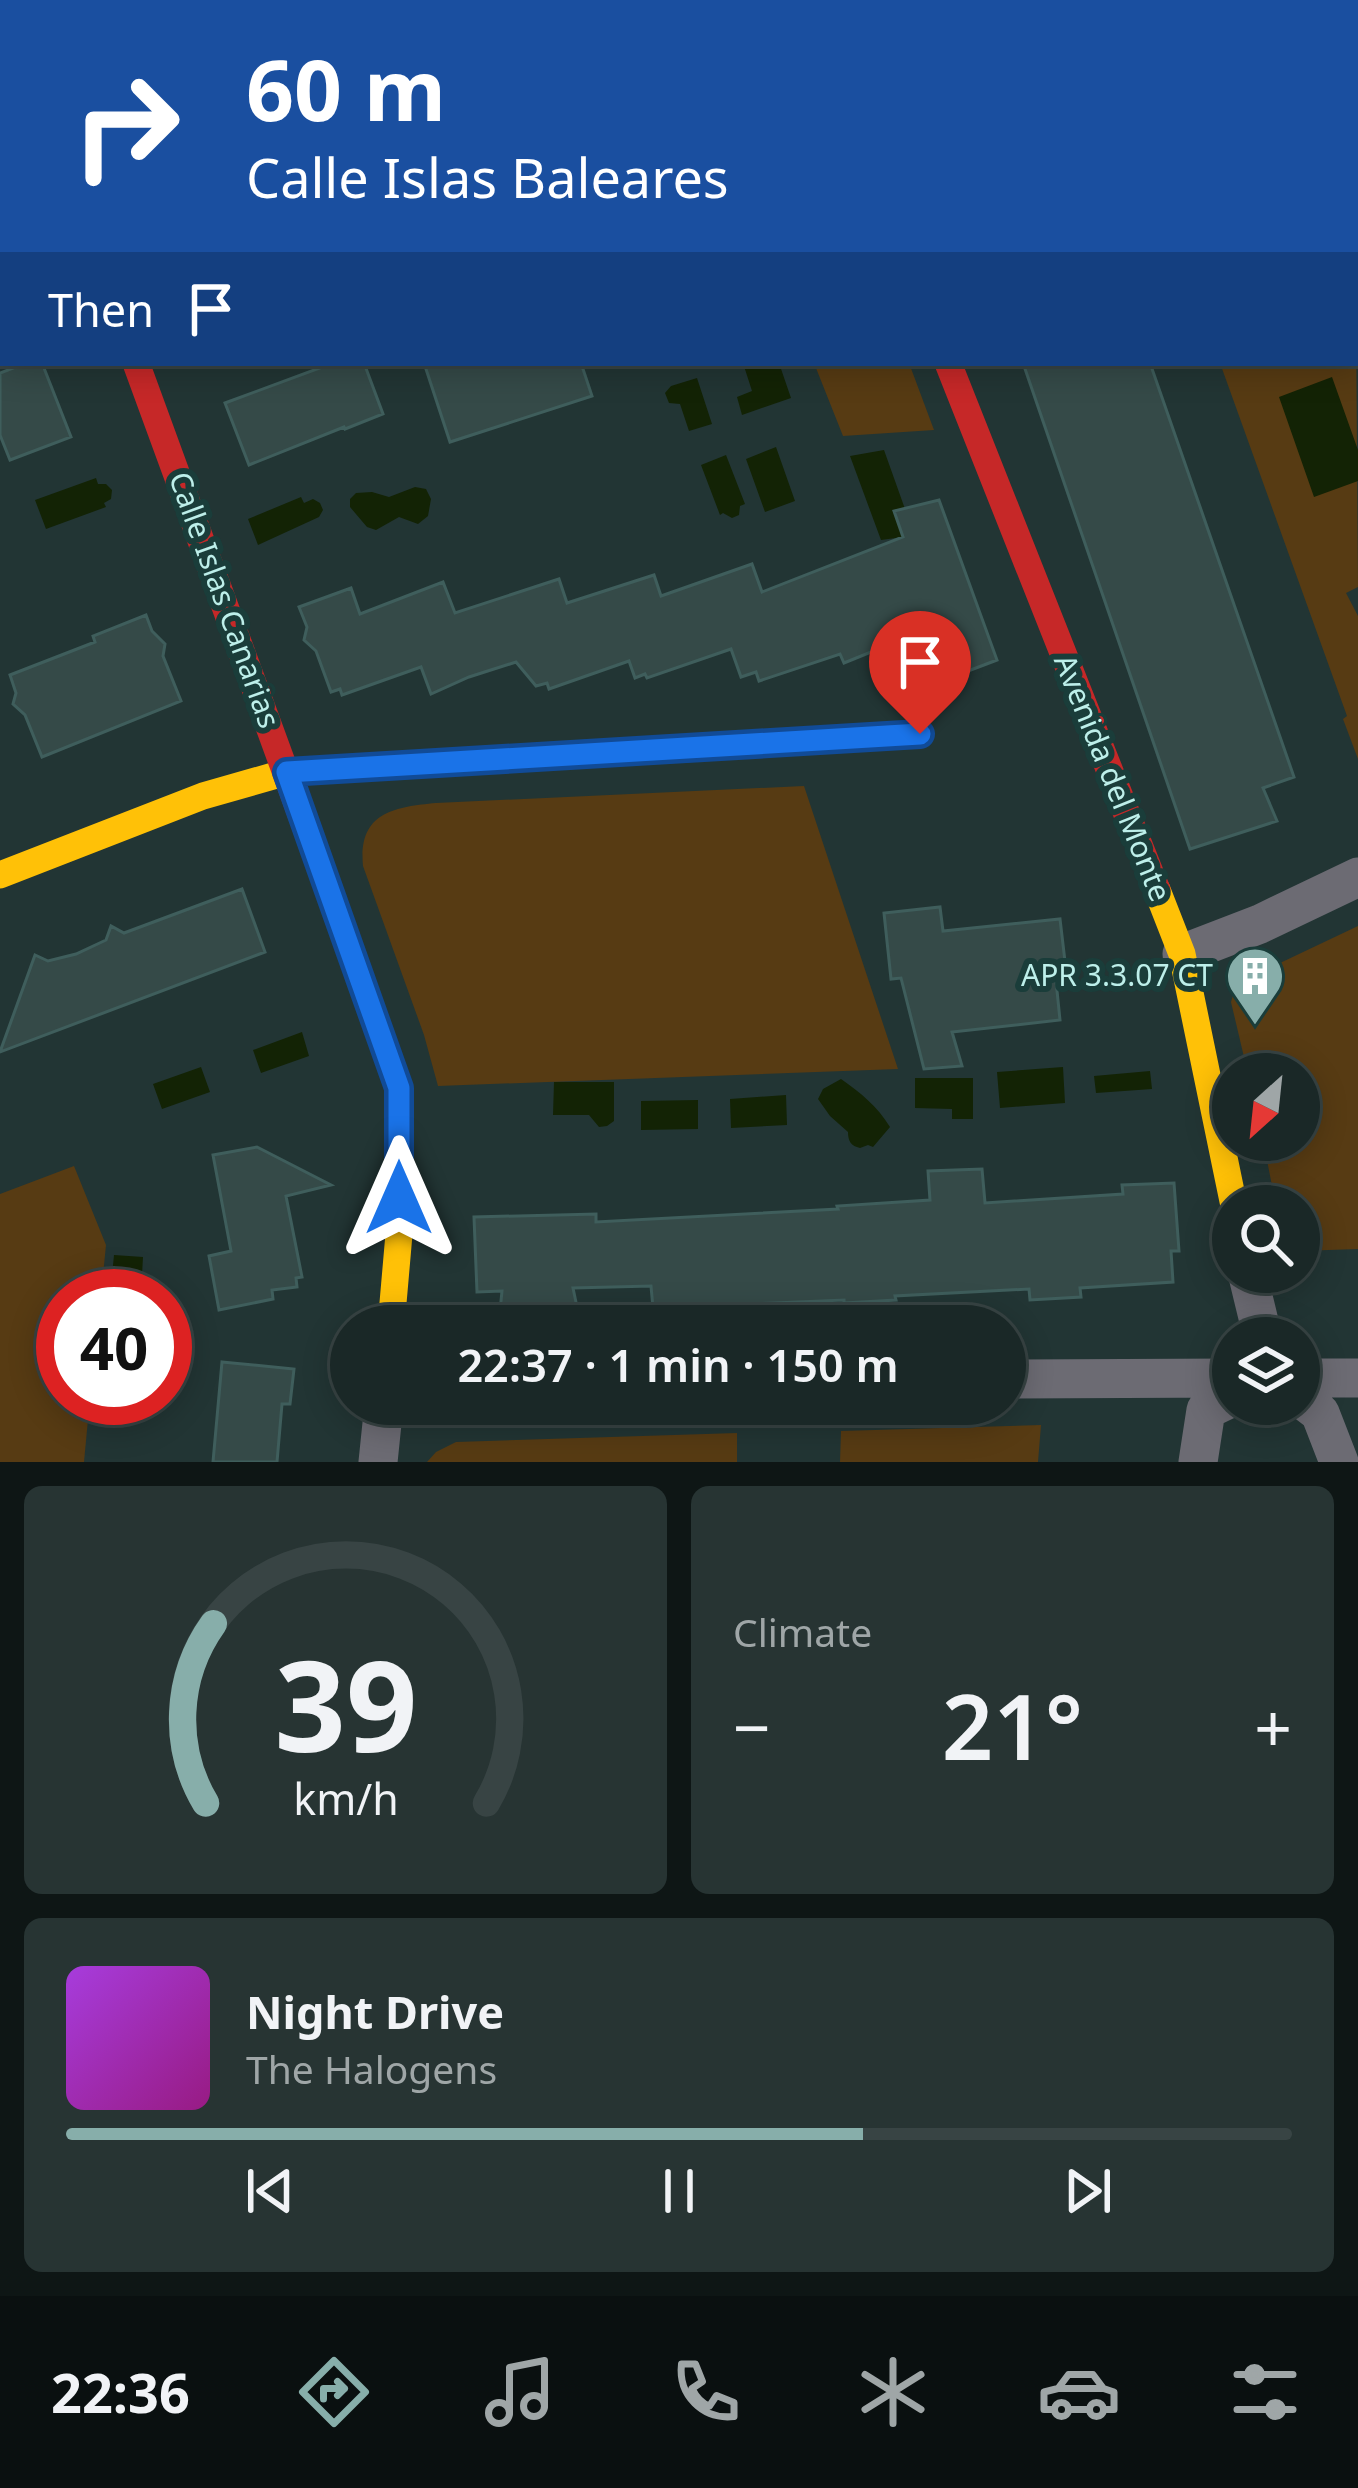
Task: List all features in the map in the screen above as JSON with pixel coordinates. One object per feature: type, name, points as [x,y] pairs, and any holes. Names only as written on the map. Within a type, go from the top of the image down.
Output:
[{"type":"street","name":"Calle Islas Canarias","points":[[137,366],[399,1088],[399,1234],[393,1305]]},
{"type":"street","name":"Avenida del Monte","points":[[949,366],[1182,954],[1230,1185]]},
{"type":"street","points":[[0,875],[203,796],[287,772],[920,734]]},
{"type":"street","points":[[1182,954],[1260,924],[1358,877]]},
{"type":"street","points":[[1026,1379],[1212,1378]]},
{"type":"street","points":[[1320,1378],[1358,1378]]},
{"type":"street","points":[[1198,1462],[1206,1410],[1212,1407]]},
{"type":"street","points":[[1320,1413],[1339,1462]]},
{"type":"street","points":[[378,1462],[382,1425]]},
{"type":"shaded area","points":[[744,366],[780,366],[791,398],[742,415],[737,397],[752,391]]},
{"type":"shaded area","points":[[815,366],[910,366],[934,430],[843,436]]},
{"type":"shaded area","points":[[1221,366],[1356,366],[1358,587],[1346,593],[1358,616],[1358,759],[1343,719],[1347,716]]},
{"type":"shaded area","points":[[1332,377],[1358,450],[1358,481],[1314,497],[1279,397]]},
{"type":"shaded area","points":[[697,378],[712,424],[689,431],[680,404],[669,403],[665,393],[671,386]]},
{"type":"shaded area","points":[[776,447],[795,501],[765,512],[746,459]]},
{"type":"shaded area","points":[[884,450],[905,509],[894,511],[903,537],[881,540],[850,456]]},
{"type":"shaded area","points":[[726,455],[745,504],[732,518],[720,515],[701,465]]},
{"type":"shaded area","points":[[96,478],[112,490],[106,507],[46,529],[35,500]]},
{"type":"shaded area","points":[[415,487],[426,489],[431,499],[428,516],[418,524],[399,517],[376,530],[367,527],[350,507],[356,493],[389,497]]},
{"type":"shaded area","points":[[301,497],[304,503],[313,499],[320,503],[319,517],[258,545],[248,519]]},
{"type":"shaded area","points":[[804,786],[898,1069],[438,1086],[363,866],[366,834],[382,816],[436,803]]},
{"type":"shaded area","points":[[1358,926],[1358,1249],[1320,1250],[1320,1185],[1272,1185],[1267,1161],[1320,1161],[1320,1053],[1243,1053],[1231,1002],[1244,980]]},
{"type":"shaded area","points":[[302,1032],[309,1056],[261,1073],[253,1050]]},
{"type":"shaded area","points":[[201,1067],[210,1092],[162,1109],[153,1084]]},
{"type":"shaded area","points":[[1063,1067],[1065,1103],[1000,1108],[997,1072]]},
{"type":"shaded area","points":[[1150,1071],[1152,1089],[1096,1093],[1094,1076]]},
{"type":"shaded area","points":[[915,1078],[973,1078],[973,1119],[952,1119],[952,1109],[915,1108]]},
{"type":"shaded area","points":[[841,1079],[868,1100],[890,1127],[873,1147],[852,1144],[848,1132],[818,1099],[823,1089]]},
{"type":"shaded area","points":[[554,1082],[614,1082],[614,1121],[599,1127],[589,1115],[553,1115]]},
{"type":"shaded area","points":[[786,1095],[787,1125],[731,1128],[730,1099]]},
{"type":"shaded area","points":[[698,1100],[698,1129],[641,1130],[641,1101]]},
{"type":"shaded area","points":[[74,1166],[106,1245],[104,1269],[36,1269],[36,1425],[87,1425],[84,1462],[0,1462],[0,1194]]},
{"type":"shaded area","points":[[114,1255],[143,1257],[142,1269],[113,1269]]},
{"type":"shaded area","points":[[1041,1425],[1038,1462],[840,1462],[841,1431]]},
{"type":"shaded area","points":[[737,1433],[737,1462],[427,1462],[456,1442]]},
{"type":"building","points":[[18,366],[43,366],[71,437],[10,460],[0,435],[0,373]]},
{"type":"building","points":[[325,366],[365,366],[383,414],[249,465],[225,403]]},
{"type":"building","points":[[425,366],[582,366],[592,396],[450,442]]},
{"type":"building","points":[[1024,366],[1151,366],[1294,777],[1263,788],[1277,821],[1190,849]]},
{"type":"building","points":[[939,500],[997,660],[947,679],[930,628],[844,663],[840,654],[759,681],[756,672],[741,677],[731,649],[647,678],[645,674],[635,678],[629,661],[549,689],[547,683],[536,686],[516,662],[431,694],[421,667],[342,695],[340,689],[331,692],[316,651],[304,640],[307,627],[299,607],[351,588],[360,614],[443,582],[455,613],[559,579],[567,603],[654,575],[661,596],[752,564],[762,592],[903,537],[894,511]]},
{"type":"building","points":[[146,615],[152,631],[165,644],[163,656],[181,701],[42,757],[25,715],[13,704],[16,693],[10,675],[95,642],[93,636]]},
{"type":"building","points":[[242,889],[265,952],[0,1052],[35,955],[48,961],[76,954],[106,940],[111,926],[124,933]]},
{"type":"building","points":[[940,907],[943,931],[1060,919],[1066,970],[1055,971],[1060,1020],[952,1032],[962,1066],[924,1069],[901,978],[891,979],[884,913]]},
{"type":"building","points":[[257,1147],[331,1185],[286,1196],[302,1277],[296,1278],[297,1287],[272,1290],[273,1299],[219,1310],[209,1256],[231,1251],[213,1155]]},
{"type":"building","points":[[982,1169],[985,1203],[1123,1194],[1122,1185],[1174,1183],[1179,1251],[1171,1251],[1173,1282],[1080,1288],[1081,1297],[1030,1300],[1029,1289],[844,1303],[725,1305],[653,1305],[651,1286],[573,1288],[577,1305],[501,1305],[502,1291],[477,1292],[474,1217],[596,1214],[596,1222],[930,1200],[928,1171]]},
{"type":"building","points":[[222,1362],[294,1369],[290,1404],[282,1404],[277,1462],[213,1462]]},
{"type":"traffic: slow","points":[[0,875],[203,796],[287,772],[920,734]]},
{"type":"traffic: slow","points":[[325,880],[399,1088],[399,1234],[393,1305]]},
{"type":"traffic: slow","points":[[1157,890],[1182,954],[1230,1185]]},
{"type":"traffic: jam","points":[[137,366],[325,880]]},
{"type":"traffic: jam","points":[[949,366],[1157,890]]},
{"type":"place","name":"APR 3.3.07 CT","points":[[1255,1027]]},
{"type":"route","points":[[399,1198],[399,1088],[287,772],[920,734]]}]
